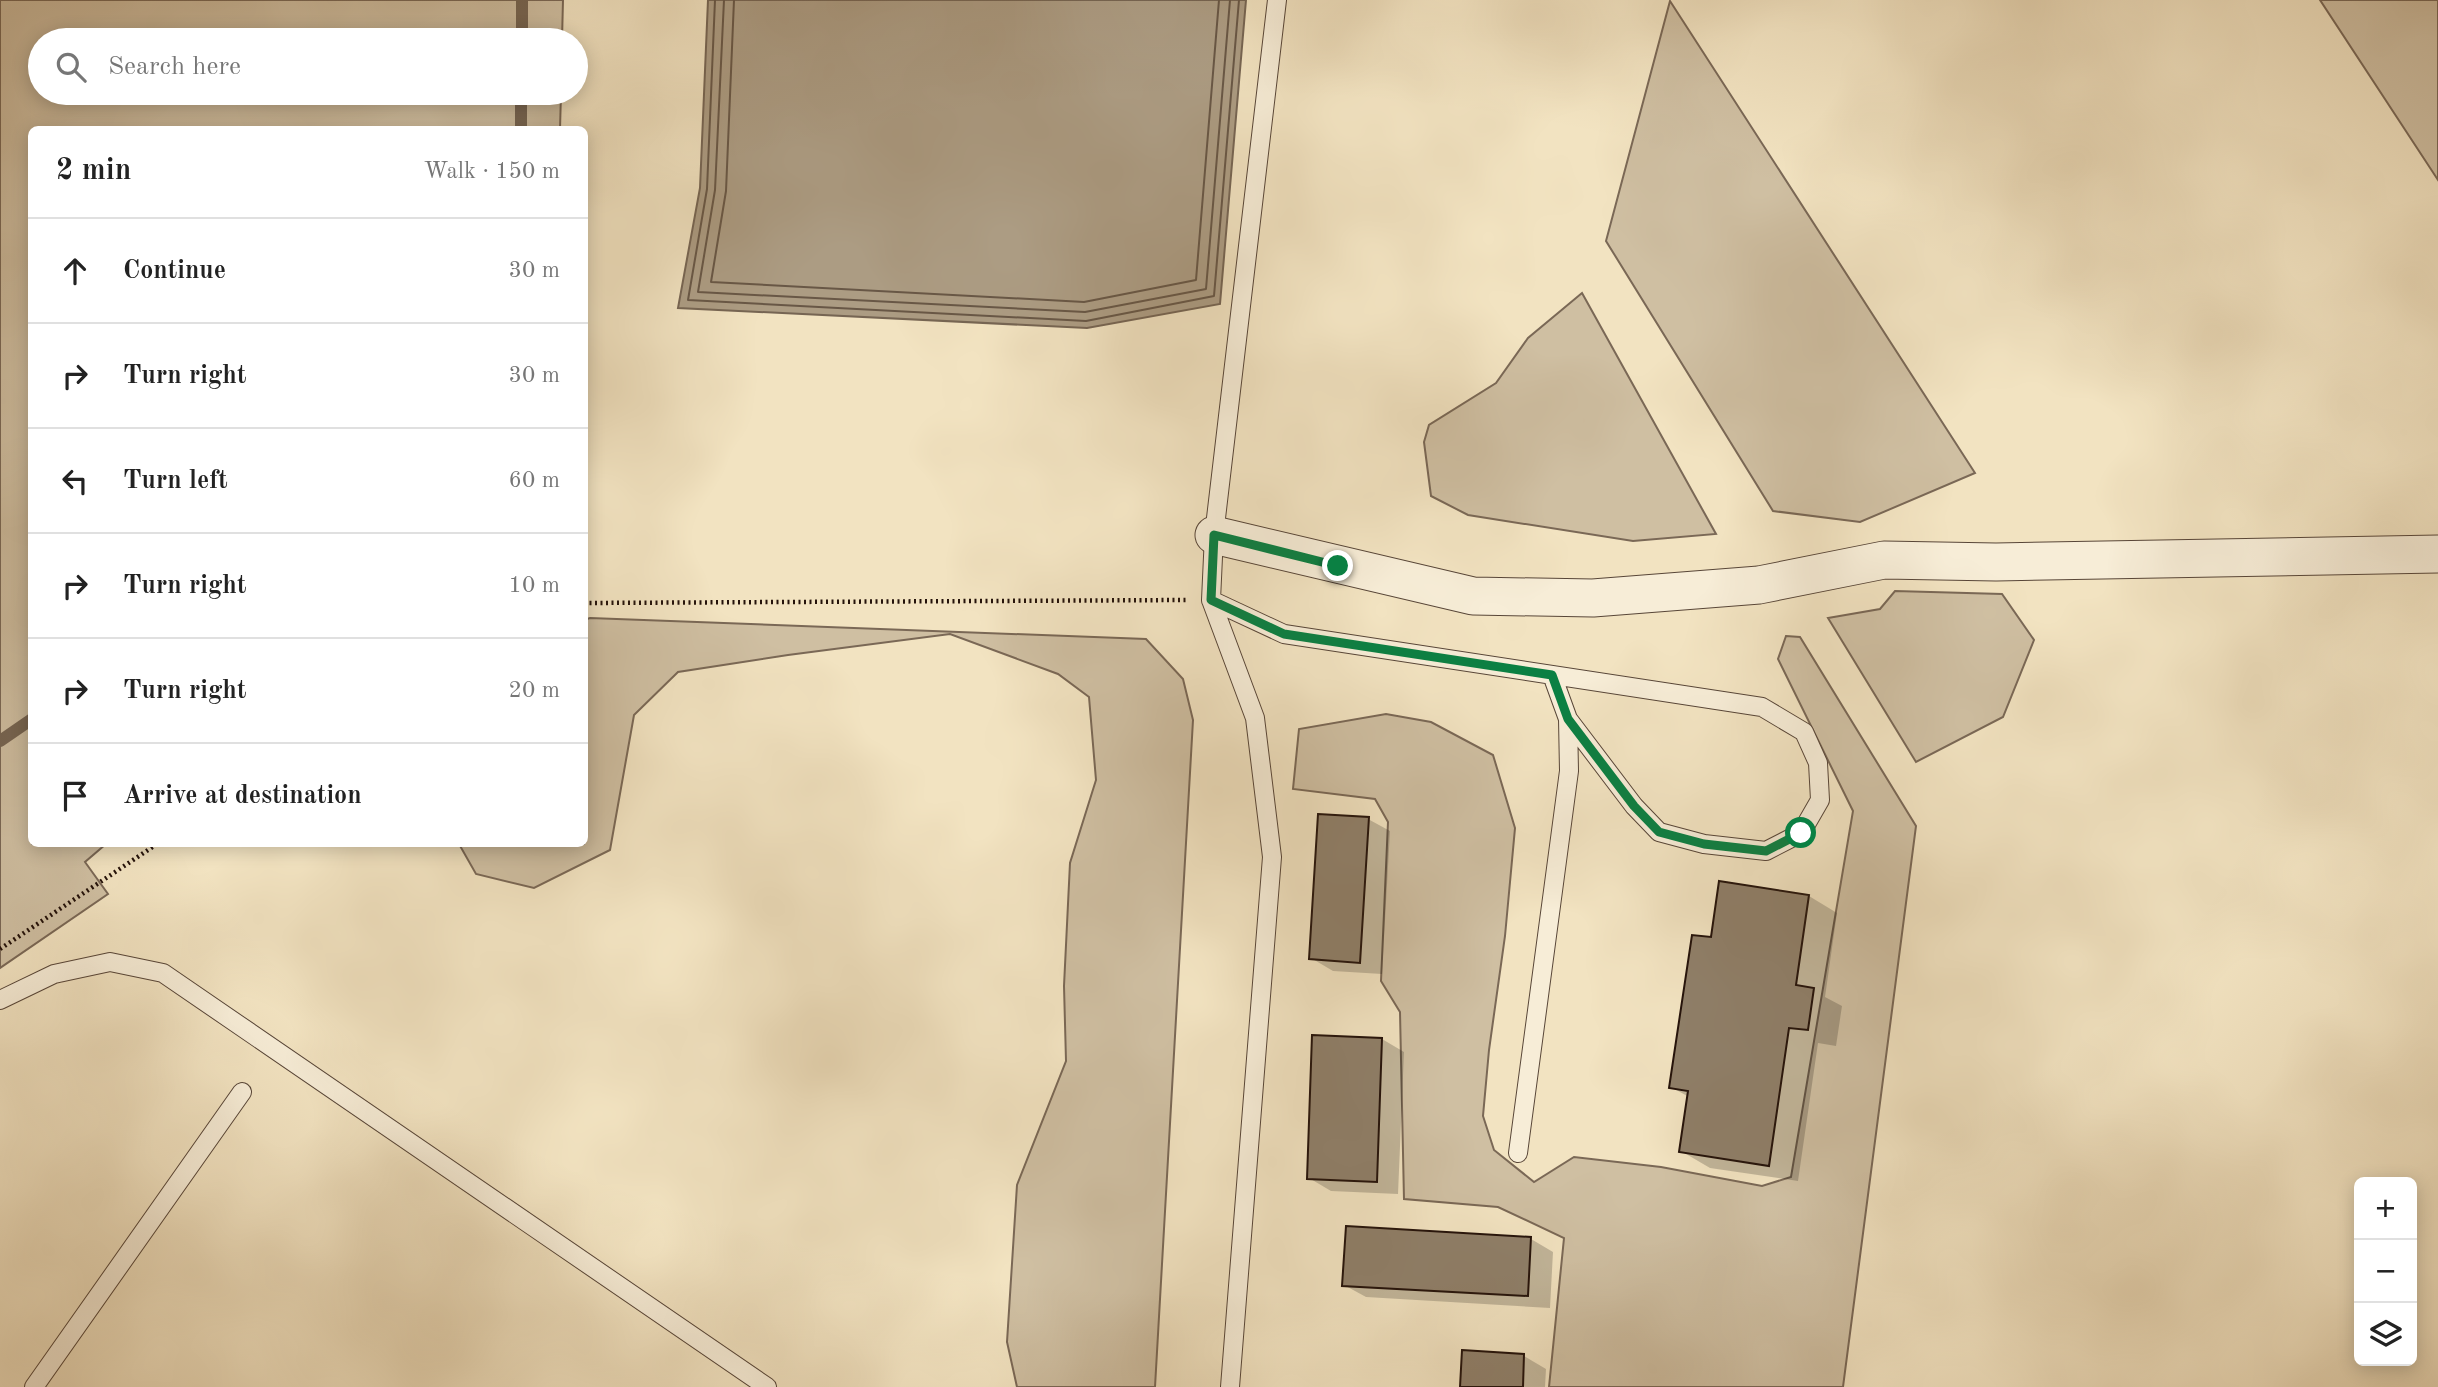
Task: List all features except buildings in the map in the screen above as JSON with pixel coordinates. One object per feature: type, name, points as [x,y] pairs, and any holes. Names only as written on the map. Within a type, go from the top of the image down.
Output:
[{"type":"street","points":[[1214,535],[1473,596],[1579,597],[1759,585],[1884,560],[1996,562],[2438,554]]},
{"type":"lane","points":[[1230,1387],[1272,857],[1255,718],[1211,600],[1214,535],[1277,0]]},
{"type":"lane","points":[[1211,600],[1284,634],[1762,707],[1804,732],[1818,763],[1820,800],[1801,833],[1766,851],[1704,844],[1659,832],[1634,806],[1568,719],[1552,675]]},
{"type":"lane","points":[[1518,1153],[1569,771],[1568,719]]},
{"type":"lane","points":[[0,1000],[54,974],[110,962],[163,973],[767,1387]]},
{"type":"lane","points":[[34,1387],[242,1092]]},
{"type":"path","points":[[588,603],[1211,600]]},
{"type":"path","points":[[0,949],[152,847]]},
{"type":"shaded area","points":[[0,0],[563,0],[562,28],[28,28],[28,105],[561,105],[560,126],[28,126],[28,847],[102,847],[85,862],[108,894],[0,968]]},
{"type":"shaded area","points":[[2320,0],[2438,0],[2438,180]]},
{"type":"shaded area","points":[[1670,1],[1975,473],[1860,522],[1773,511],[1606,241]]},
{"type":"shaded area","points":[[1582,293],[1716,534],[1633,541],[1468,515],[1431,496],[1424,442],[1429,425],[1496,383],[1528,338]]},
{"type":"shaded area","points":[[1895,591],[2002,594],[2034,640],[2003,717],[1916,762],[1828,618],[1880,609]]},
{"type":"shaded area","points":[[588,619],[1146,639],[1183,679],[1193,720],[1155,1387],[1017,1387],[1007,1342],[1017,1185],[1066,1061],[1064,986],[1070,863],[1096,780],[1089,697],[1058,674],[950,634],[678,672],[634,715],[610,850],[534,888],[476,874],[461,847],[588,847]]},
{"type":"shaded area","points":[[1786,636],[1800,637],[1916,826],[1843,1387],[1549,1387],[1564,1238],[1498,1207],[1404,1199],[1400,1012],[1381,981],[1388,822],[1375,799],[1293,789],[1299,729],[1386,714],[1431,722],[1493,755],[1515,828],[1483,1116],[1494,1150],[1534,1182],[1574,1157],[1661,1167],[1762,1186],[1791,1177],[1853,811],[1778,659]]},
{"type":"water","points":[[708,0],[1246,0],[1220,304],[1087,328],[678,308],[700,188]]},
{"type":"waterway","points":[[522,0],[522,28]]},
{"type":"waterway","points":[[521,105],[521,126]]},
{"type":"waterway","points":[[0,741],[28,722]]},
{"type":"route","points":[[1338,566],[1214,535],[1211,600],[1284,634],[1552,675],[1568,719],[1634,806],[1659,832],[1704,844],[1766,851],[1801,833]]}]
